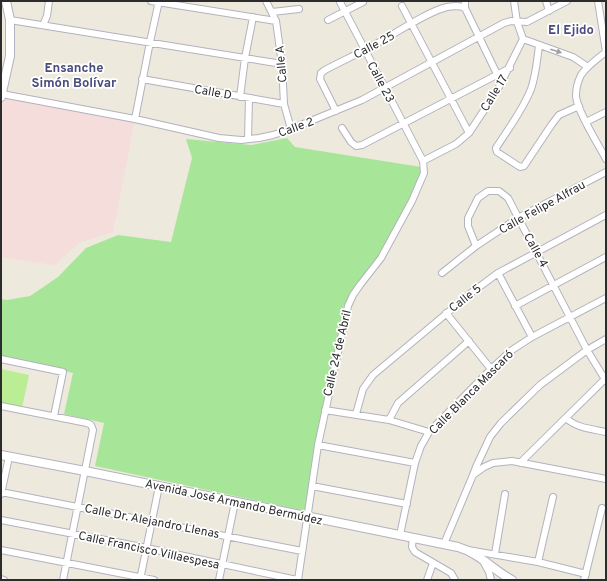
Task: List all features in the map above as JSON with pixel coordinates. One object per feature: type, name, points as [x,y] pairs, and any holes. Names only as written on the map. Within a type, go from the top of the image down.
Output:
[{"type":"street","points":[[1,95],[10,56],[10,20],[6,1]]},
{"type":"street","points":[[43,25],[47,16],[49,1]]},
{"type":"street","points":[[151,1],[276,21]]},
{"type":"street","name":"Calle A","points":[[266,1],[276,21],[282,64],[284,104],[291,129]]},
{"type":"street","points":[[514,1],[517,22],[523,39],[573,57],[588,67]]},
{"type":"street","points":[[546,1],[549,11]]},
{"type":"street","name":"Calle 2","points":[[1,95],[135,119],[219,138],[248,139],[273,135],[362,100],[504,23],[511,21],[527,22],[567,1]]},
{"type":"street","points":[[598,1],[606,52],[581,75],[577,85],[576,96],[586,122],[606,159]]},
{"type":"street","points":[[135,119],[159,2]]},
{"type":"street","name":"Calle 23","points":[[340,2],[423,161]]},
{"type":"street","points":[[328,20],[363,2]]},
{"type":"street","points":[[465,4],[478,37],[497,74]]},
{"type":"street","name":"Calle 25","points":[[336,111],[320,79],[325,70],[412,24],[446,8],[465,4]]},
{"type":"street","points":[[402,6],[469,133]]},
{"type":"street","points":[[272,12],[299,9]]},
{"type":"street","points":[[240,97],[245,58],[253,17]]},
{"type":"street","points":[[10,20],[282,64]]},
{"type":"street","name":"Calle 17","points":[[423,161],[456,144],[469,133],[498,90],[523,39]]},
{"type":"street","points":[[539,46],[535,75],[531,88],[525,101],[496,148],[497,152],[520,167],[524,166],[559,116],[579,106]]},
{"type":"street","points":[[342,128],[351,142],[356,146],[362,145],[510,68]]},
{"type":"street","name":"Calle D","points":[[142,79],[284,104]]},
{"type":"street","points":[[248,139],[249,98]]},
{"type":"street","points":[[586,122],[606,112]]},
{"type":"street","name":"Calle 24 de Abril","points":[[297,580],[318,445],[348,306],[353,295],[381,258],[412,201],[424,173],[423,161]]},
{"type":"street","name":"Calle Felipe Alfrau","points":[[442,273],[476,246],[518,218],[605,175]]},
{"type":"street","name":"Calle 4","points":[[476,246],[467,222],[474,205],[478,198],[484,194],[493,190],[499,191],[508,198],[588,350],[606,379]]},
{"type":"street","name":"Calle 5","points":[[356,414],[363,389],[373,375],[471,293],[498,273],[606,215]]},
{"type":"street","points":[[515,306],[606,257]]},
{"type":"street","points":[[498,273],[532,337]]},
{"type":"street","name":"Calle Blanca Mascaró","points":[[400,535],[415,463],[421,446],[429,432],[491,369],[512,350],[532,337],[606,298]]},
{"type":"street","points":[[446,313],[491,369]]},
{"type":"street","points":[[444,544],[490,437],[501,423],[540,385],[588,350],[606,339]]},
{"type":"street","points":[[389,420],[398,403],[469,341]]},
{"type":"street","points":[[1,359],[63,372],[54,416]]},
{"type":"street","points":[[520,463],[606,379]]},
{"type":"street","points":[[1,406],[87,423],[92,427],[93,433],[63,580]]},
{"type":"street","points":[[325,410],[389,420],[429,432]]},
{"type":"street","points":[[566,418],[570,422],[579,426],[606,432]]},
{"type":"street","points":[[318,445],[415,463]]},
{"type":"street","points":[[1,493],[5,456]]},
{"type":"street","name":"Avenida José Armando Bermúdez","points":[[5,456],[538,562],[585,577]]},
{"type":"street","points":[[474,475],[484,467],[503,461],[606,479]]},
{"type":"street","points":[[140,579],[159,486]]},
{"type":"street","points":[[312,486],[407,504]]},
{"type":"street","name":"Calle Dr. Alejandro Llenas","points":[[1,493],[77,506],[302,551]]},
{"type":"street","points":[[494,554],[505,494]]},
{"type":"street","points":[[538,562],[553,497]]},
{"type":"street","points":[[220,580],[235,502]]},
{"type":"street","points":[[585,577],[602,508]]},
{"type":"street","name":"Calle Francisco Villaespesa","points":[[1,520],[147,548],[297,580]]},
{"type":"street","points":[[414,538],[412,547],[413,550],[451,573],[455,580]]},
{"type":"street","name":"Avenida José Armando Bermúdez","points":[[467,549],[512,580]]},
{"type":"street","points":[[1,550],[140,579],[154,580]]},
{"type":"street","points":[[481,558],[493,580]]},
{"type":"street","points":[[427,580],[433,563]]},
{"type":"street","points":[[493,580],[495,569]]},
{"type":"shaded area","points":[[2,94],[135,119],[113,232],[79,243],[54,265],[1,257]]},
{"type":"green space","points":[[287,138],[295,147],[421,167],[423,173],[381,258],[344,305],[305,511],[95,466],[104,423],[64,414],[73,373],[1,357],[1,299],[7,300],[30,296],[58,277],[86,248],[118,235],[171,242],[192,158],[186,139],[251,145]]},
{"type":"green space","points":[[1,369],[29,375],[22,408],[1,404]]},
{"type":"district","name":"El Ejido","points":[[571,29]]},
{"type":"district","name":"Ensanche Simón Bolívar","points":[[74,74]]}]
